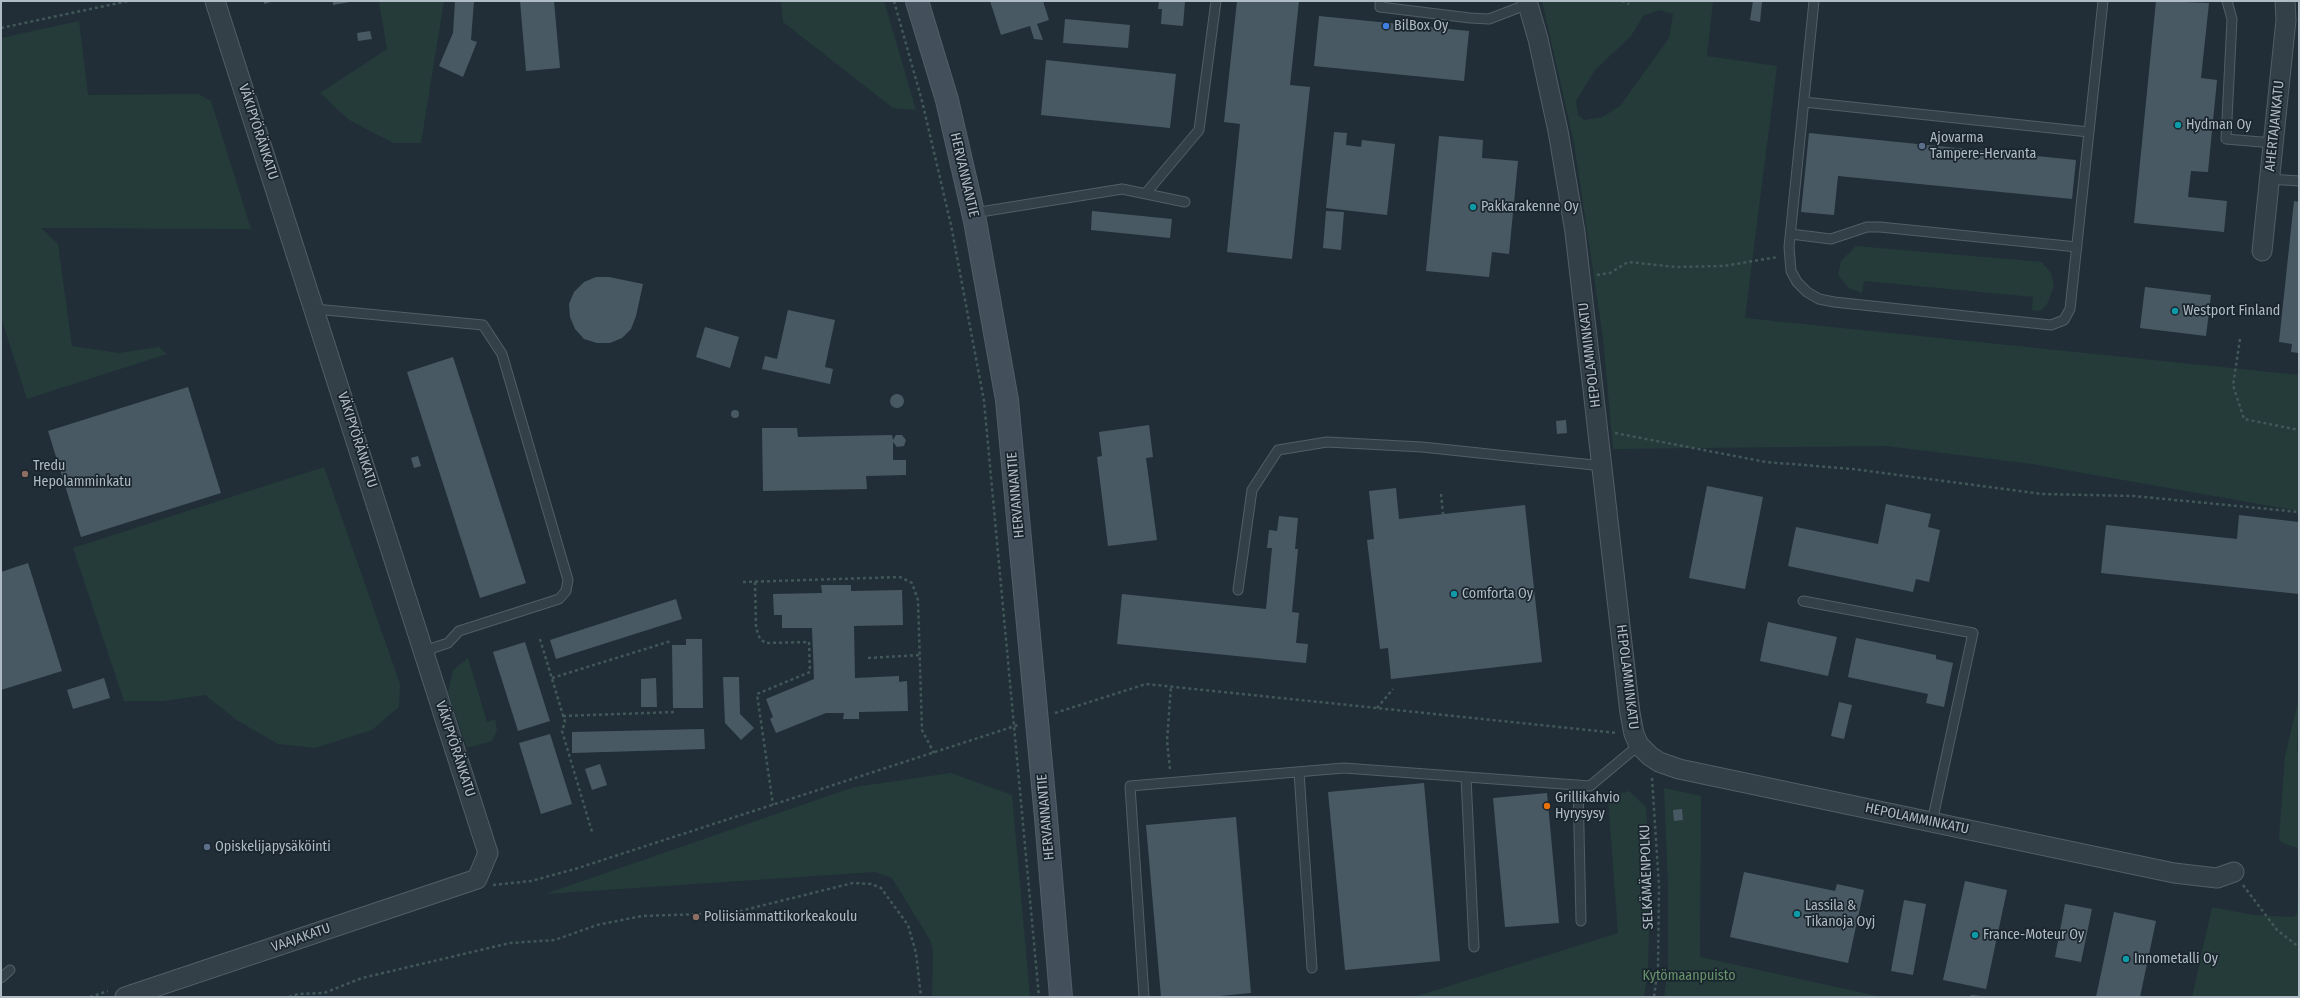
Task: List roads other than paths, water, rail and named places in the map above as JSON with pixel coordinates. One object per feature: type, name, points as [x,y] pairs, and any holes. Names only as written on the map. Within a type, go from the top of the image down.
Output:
[{"type":"main road","name":"HERVANNANTIE","points":[[917,1],[947,100],[974,213],[1007,400],[1061,997]]},
{"type":"street","name":"VÄKIPYÖRÄNKATU","points":[[215,1],[315,309],[488,853],[477,879]]},
{"type":"street","name":"AHERTAJANKATU","points":[[2262,251],[2286,20],[2285,1]]},
{"type":"street","name":"HEPOLAMMINKATU","points":[[1528,2],[1538,39],[1558,131],[1581,278],[1630,713],[1634,734],[1644,750],[1659,762],[1679,769],[2202,878],[2217,878],[2234,872]]},
{"type":"street","name":"VAAJAKATU","points":[[125,997],[477,879]]},
{"type":"lane","points":[[1146,193],[1199,130],[1216,1]]},
{"type":"lane","points":[[1380,1],[1380,8],[1489,19],[1528,2]]},
{"type":"lane","points":[[1814,1],[1789,255],[1791,271],[1797,282],[1807,292],[1819,299],[1834,302],[2051,325],[2064,320],[2068,316],[2077,247],[2103,1]]},
{"type":"lane","points":[[2227,1],[2232,19],[2226,139],[2273,143]]},
{"type":"lane","points":[[1804,102],[2089,132]]},
{"type":"lane","points":[[2270,179],[2299,181]]},
{"type":"lane","points":[[974,213],[1122,188],[1185,202]]},
{"type":"lane","points":[[1791,234],[1831,239],[1868,227],[1880,227],[2077,247]]},
{"type":"lane","points":[[315,309],[483,324],[502,354],[568,580],[566,591],[559,599],[459,631],[448,643],[424,651]]},
{"type":"lane","points":[[1238,590],[1252,490],[1278,450],[1333,443],[1422,447],[1603,466]]},
{"type":"lane","points":[[1803,601],[1973,633],[1932,822]]},
{"type":"lane","points":[[1144,997],[1130,786],[1344,768],[1590,786],[1644,750]]},
{"type":"lane","points":[[1299,772],[1312,968]]},
{"type":"lane","points":[[1466,777],[1474,947]]},
{"type":"lane","points":[[1578,785],[1581,921]]},
{"type":"lane","points":[[1,978],[10,970]]},
{"type":"place","name":"BilBox Oy","points":[[1386,26]]},
{"type":"place","name":"Hydman Oy","points":[[2178,125]]},
{"type":"place","name":"Ajovarma Tampere-Hervanta","points":[[1922,146]]},
{"type":"place","name":"Pakkarakenne Oy","points":[[1473,207]]},
{"type":"place","name":"Westport Finland","points":[[2175,311]]},
{"type":"place","name":"Tredu Hepolamminkatu","points":[[25,474]]},
{"type":"place","name":"Comforta Oy","points":[[1454,594]]},
{"type":"place","name":"Grillikahvio Hyrysysy","points":[[1547,806]]},
{"type":"place","name":"Opiskelijapysäköinti","points":[[207,847]]},
{"type":"place","name":"Lassila & Tikanoja Oyj","points":[[1797,914]]},
{"type":"place","name":"Poliisiammattikorkeakoulu","points":[[696,917]]},
{"type":"place","name":"France-Moteur Oy","points":[[1975,935]]},
{"type":"place","name":"Innometalli Oy","points":[[2126,959]]},
{"type":"park label","name":"Kytömaanpuisto","points":[[1689,976]]}]
